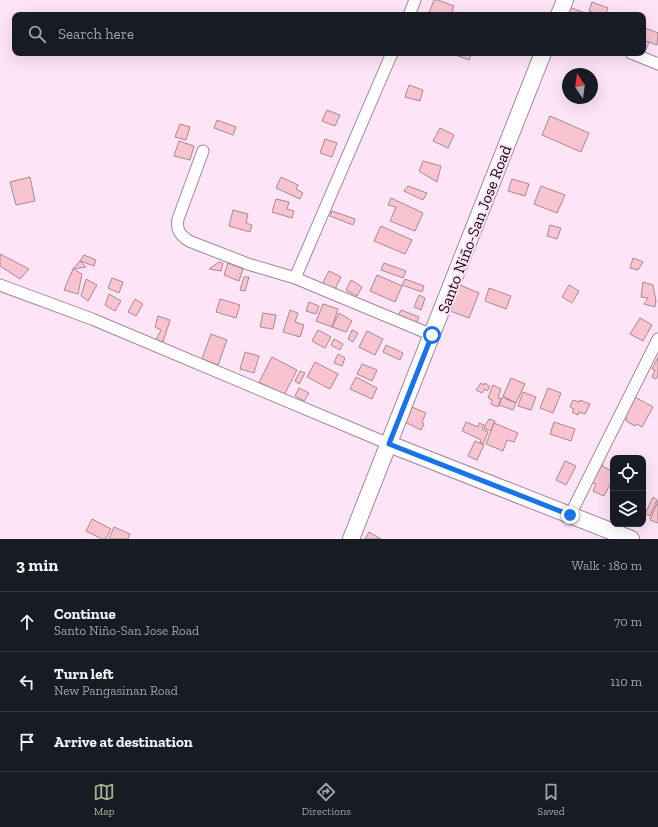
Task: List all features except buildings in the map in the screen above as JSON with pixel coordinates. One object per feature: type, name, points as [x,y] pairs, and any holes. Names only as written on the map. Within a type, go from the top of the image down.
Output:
[{"type":"main road","points":[[560,12],[565,0]]},
{"type":"main road","name":"Santo Niño-San Jose Road","points":[[351,539],[542,56]]},
{"type":"main road","points":[[389,444],[631,539]]},
{"type":"street","points":[[409,12],[415,0]]},
{"type":"street","points":[[295,278],[391,56]]},
{"type":"street","points":[[638,56],[658,64]]},
{"type":"street","points":[[204,150],[178,219],[177,227],[182,235],[189,241],[248,264],[295,278],[432,335]]},
{"type":"street","points":[[0,285],[92,319],[389,444]]},
{"type":"street","points":[[570,515],[658,339]]},
{"type":"route","points":[[432,335],[389,444],[570,515]]}]
